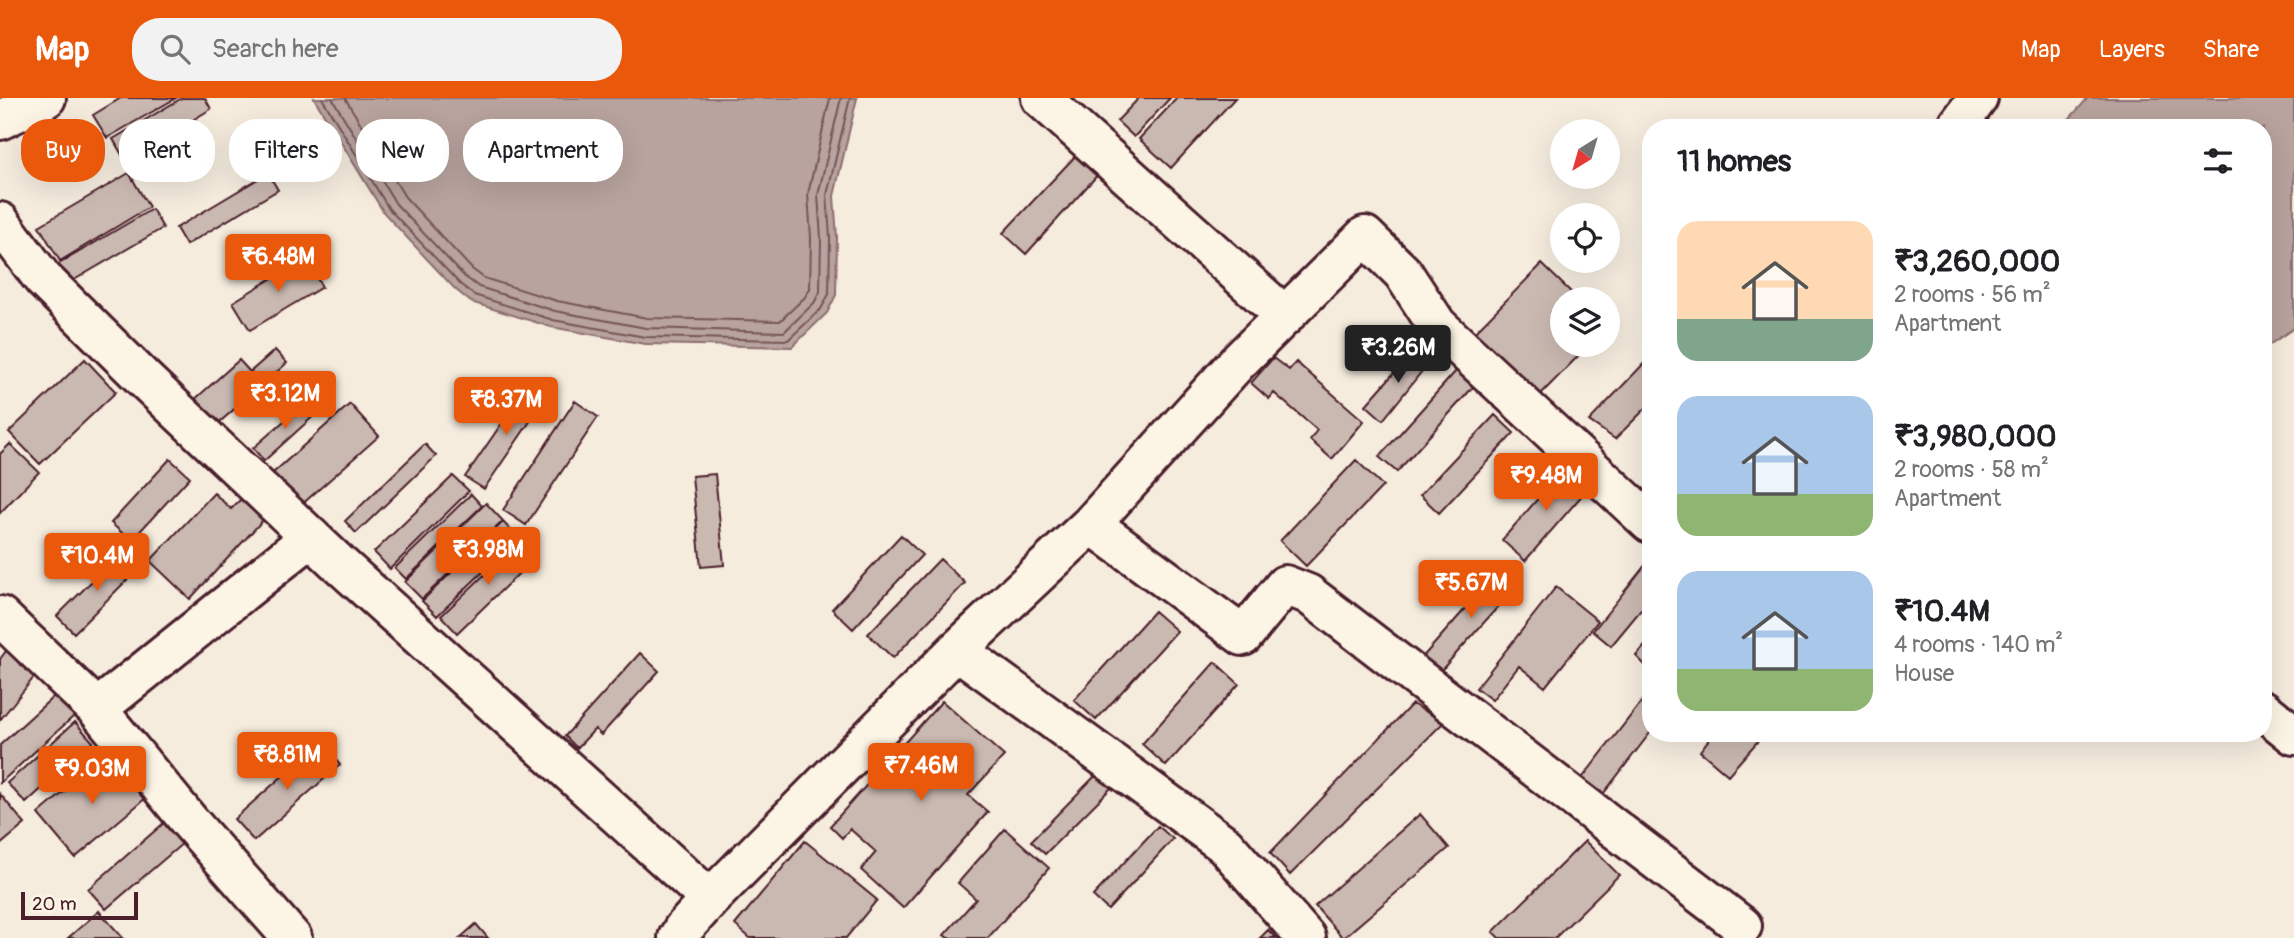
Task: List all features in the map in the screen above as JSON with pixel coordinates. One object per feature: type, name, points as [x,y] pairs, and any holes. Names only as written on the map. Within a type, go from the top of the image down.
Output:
[{"type":"street","points":[[0,120],[46,98]]},
{"type":"street","points":[[1041,98],[1285,316]]},
{"type":"street","points":[[1963,119],[1978,98]]},
{"type":"street","points":[[0,222],[43,279],[145,380],[311,537],[710,899]]},
{"type":"street","points":[[678,938],[710,899],[957,650],[1091,524],[1237,363],[1365,236],[1403,273],[1437,325],[1642,516]]},
{"type":"street","points":[[1091,524],[1243,636],[1285,585],[1308,594],[1742,926]]},
{"type":"street","points":[[97,709],[311,537]]},
{"type":"street","points":[[0,616],[97,709],[189,821],[292,938]]},
{"type":"street","points":[[957,650],[1225,845],[1306,938]]},
{"type":"street","points":[[2272,717],[2294,734]]},
{"type":"water","points":[[314,98],[857,98],[834,196],[837,237],[836,295],[827,313],[792,347],[645,344],[551,327],[471,302],[455,289],[384,213],[365,182],[449,182],[449,119],[356,119],[356,167],[342,144],[342,119],[327,119]]},
{"type":"water","points":[[2088,98],[2294,98],[2294,328],[2272,343],[2272,119],[2069,119]]},
{"type":"building","points":[[121,98],[176,98],[140,119],[119,119],[119,131],[107,138],[105,119],[95,119],[93,115]]},
{"type":"building","points":[[182,98],[205,98],[211,109],[194,119],[147,119]]},
{"type":"building","points":[[1139,98],[1170,98],[1134,137],[1117,121]]},
{"type":"building","points":[[1177,98],[1235,98],[1171,168],[1139,139]]},
{"type":"building","points":[[119,135],[119,150],[113,139]]},
{"type":"building","points":[[1080,151],[1102,170],[1026,254],[1003,233]]},
{"type":"building","points":[[119,179],[119,182],[134,182],[149,207],[60,261],[39,226]]},
{"type":"building","points":[[253,182],[273,182],[278,190],[186,245],[176,228]]},
{"type":"building","points":[[152,209],[163,228],[69,283],[57,265]]},
{"type":"building","points":[[305,258],[322,287],[250,330],[233,302]]},
{"type":"building","points":[[1542,264],[1566,287],[1550,287],[1550,357],[1577,357],[1539,396],[1474,333]]},
{"type":"building","points":[[1415,349],[1430,361],[1383,420],[1366,405]]},
{"type":"building","points":[[275,350],[287,363],[206,434],[184,409],[239,360],[250,372]]},
{"type":"building","points":[[1273,358],[1289,370],[1296,362],[1364,421],[1332,459],[1310,440],[1317,430],[1274,393],[1269,399],[1251,383]]},
{"type":"building","points":[[85,359],[116,392],[40,464],[9,432]]},
{"type":"building","points":[[1464,362],[1482,377],[1397,472],[1379,457]]},
{"type":"building","points":[[1642,365],[1642,412],[1615,439],[1589,421]]},
{"type":"building","points":[[528,385],[546,398],[484,489],[465,477]]},
{"type":"building","points":[[307,401],[317,413],[264,461],[253,448]]},
{"type":"building","points":[[575,401],[598,417],[526,525],[503,510]]},
{"type":"building","points":[[350,404],[379,436],[299,507],[263,482]]},
{"type":"building","points":[[1495,415],[1514,433],[1439,513],[1420,495]]},
{"type":"building","points":[[10,444],[39,472],[0,513],[0,454]]},
{"type":"building","points":[[425,444],[436,456],[356,533],[345,521]]},
{"type":"building","points":[[170,459],[190,477],[131,541],[111,523]]},
{"type":"building","points":[[1356,460],[1383,486],[1306,566],[1280,541]]},
{"type":"building","points":[[1567,465],[1591,485],[1525,561],[1502,540]]},
{"type":"building","points":[[715,474],[724,565],[701,567],[692,476]]},
{"type":"building","points":[[453,476],[469,491],[390,569],[374,552]]},
{"type":"building","points":[[214,493],[231,509],[241,499],[263,520],[190,599],[150,561]]},
{"type":"building","points":[[471,494],[482,506],[406,579],[395,568]]},
{"type":"building","points":[[486,503],[503,521],[422,599],[405,582]]},
{"type":"building","points":[[503,522],[518,538],[437,616],[422,601]]},
{"type":"building","points":[[901,535],[922,555],[853,629],[832,609]]},
{"type":"building","points":[[519,542],[535,558],[457,633],[441,616]]},
{"type":"building","points":[[120,553],[137,570],[74,633],[57,616]]},
{"type":"building","points":[[940,559],[965,583],[893,658],[868,634]]},
{"type":"building","points":[[1504,565],[1522,580],[1437,675],[1420,660]]},
{"type":"building","points":[[1642,569],[1642,609],[1611,646],[1593,631]]},
{"type":"building","points":[[1556,587],[1598,621],[1545,687],[1519,666],[1492,700],[1476,688]]},
{"type":"building","points":[[1154,611],[1177,631],[1096,720],[1074,700]]},
{"type":"building","points":[[9,647],[39,671],[0,720],[0,659]]},
{"type":"building","points":[[1642,649],[1642,662],[1636,656]]},
{"type":"building","points":[[640,653],[659,671],[601,735],[595,729],[577,748],[565,736]]},
{"type":"building","points":[[1215,662],[1239,684],[1166,766],[1142,744]]},
{"type":"building","points":[[64,687],[83,708],[0,783],[0,745]]},
{"type":"building","points":[[942,701],[1004,756],[968,795],[988,812],[903,908],[861,870],[876,852],[850,829],[842,838],[830,826]]},
{"type":"building","points":[[1642,701],[1643,742],[1597,802],[1576,786]]},
{"type":"building","points":[[1412,704],[1444,722],[1290,875],[1270,853]]},
{"type":"building","points":[[75,722],[93,742],[26,803],[7,783]]},
{"type":"building","points":[[321,742],[340,765],[254,841],[234,819]]},
{"type":"building","points":[[1707,742],[1757,742],[1728,775],[1700,751]]},
{"type":"building","points":[[110,753],[147,797],[75,858],[38,814]]},
{"type":"building","points":[[1100,771],[1114,785],[1045,854],[1031,841]]},
{"type":"building","points":[[0,794],[25,824],[0,845]]},
{"type":"building","points":[[1420,814],[1449,848],[1343,938],[1315,906]]},
{"type":"building","points":[[172,816],[190,837],[106,909],[88,889]]},
{"type":"building","points":[[1158,826],[1173,839],[1108,910],[1093,896]]},
{"type":"building","points":[[1005,829],[1049,868],[988,938],[948,938],[944,935],[976,899],[958,883]]},
{"type":"building","points":[[805,841],[877,900],[846,938],[750,938],[735,925]]},
{"type":"building","points":[[1585,841],[1619,875],[1555,938],[1499,938],[1493,932]]},
{"type":"building","points":[[99,911],[123,938],[68,938]]},
{"type":"building","points":[[476,924],[488,938],[460,938]]},
{"type":"building","points":[[1268,930],[1276,938],[1260,938]]}]
